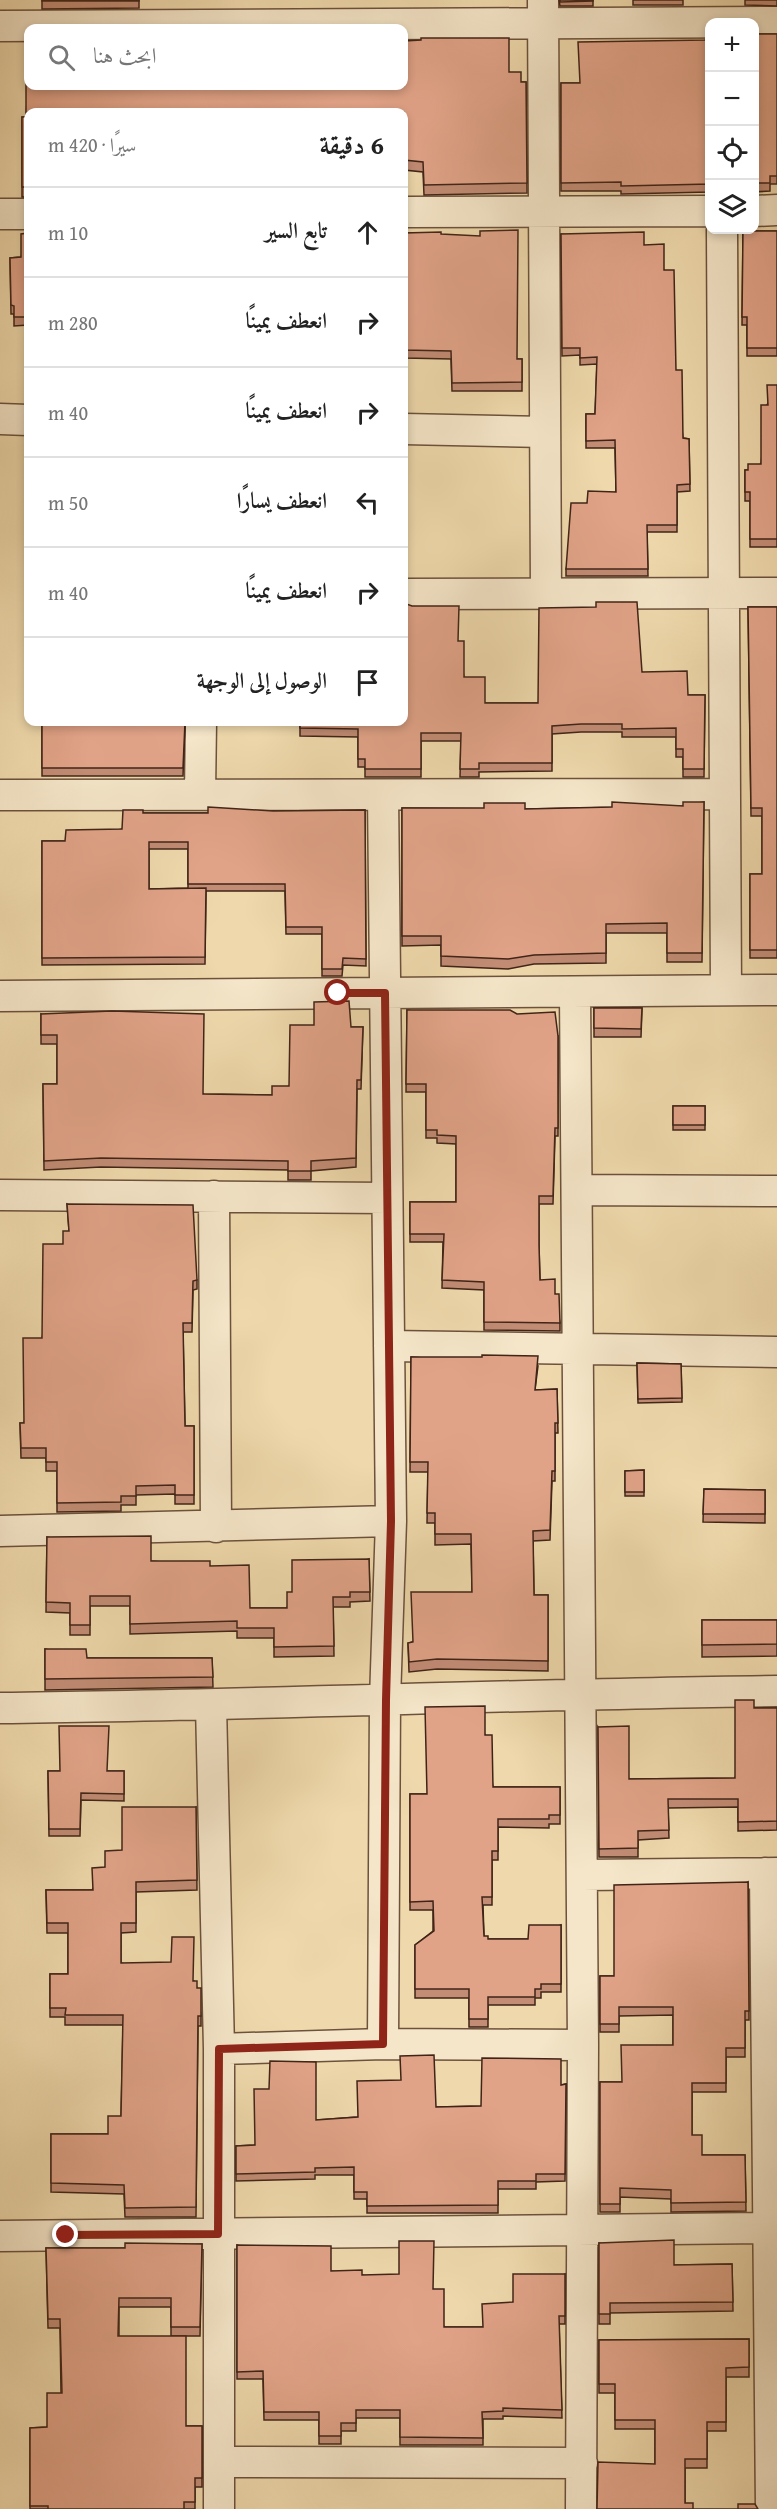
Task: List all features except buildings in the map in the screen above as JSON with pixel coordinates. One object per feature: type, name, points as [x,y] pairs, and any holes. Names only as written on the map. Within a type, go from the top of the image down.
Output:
[{"type":"street","points":[[726,0],[726,18]]},
{"type":"street","points":[[31,24],[199,13],[544,12],[705,21]]},
{"type":"street","points":[[544,12],[546,594]]},
{"type":"street","points":[[759,22],[777,22]]},
{"type":"street","points":[[0,26],[24,24]]},
{"type":"street","points":[[759,211],[777,210]]},
{"type":"street","points":[[408,212],[705,211]]},
{"type":"street","points":[[0,214],[24,214]]},
{"type":"street","points":[[722,234],[726,990]]},
{"type":"street","points":[[0,419],[24,420]]},
{"type":"street","points":[[408,429],[545,432]]},
{"type":"street","points":[[408,594],[777,593]]},
{"type":"street","points":[[200,793],[201,726]]},
{"type":"street","points":[[0,795],[725,794]]},
{"type":"street","points":[[383,795],[391,1521],[386,1700],[383,2044]]},
{"type":"street","points":[[0,996],[777,990]]},
{"type":"street","points":[[575,992],[583,2045],[581,2509]]},
{"type":"street","points":[[577,1190],[777,1191]]},
{"type":"street","points":[[0,1195],[387,1198]]},
{"type":"street","points":[[214,1196],[216,1527]]},
{"type":"street","points":[[389,1346],[777,1352]]},
{"type":"street","points":[[0,1531],[391,1521]]},
{"type":"street","points":[[0,1708],[211,1705],[581,1693],[777,1691]]},
{"type":"street","points":[[211,1705],[219,2049],[219,2509]]},
{"type":"street","points":[[582,1875],[771,1873],[771,2065],[767,2228],[773,2437],[771,2509]]},
{"type":"street","points":[[219,2049],[383,2044],[583,2045]]},
{"type":"street","points":[[0,2236],[767,2228]]},
{"type":"street","points":[[220,2462],[582,2463]]},
{"type":"route","points":[[66,2235],[218,2234],[219,2049],[383,2044],[386,1700],[391,1521],[385,993],[338,993]]}]
